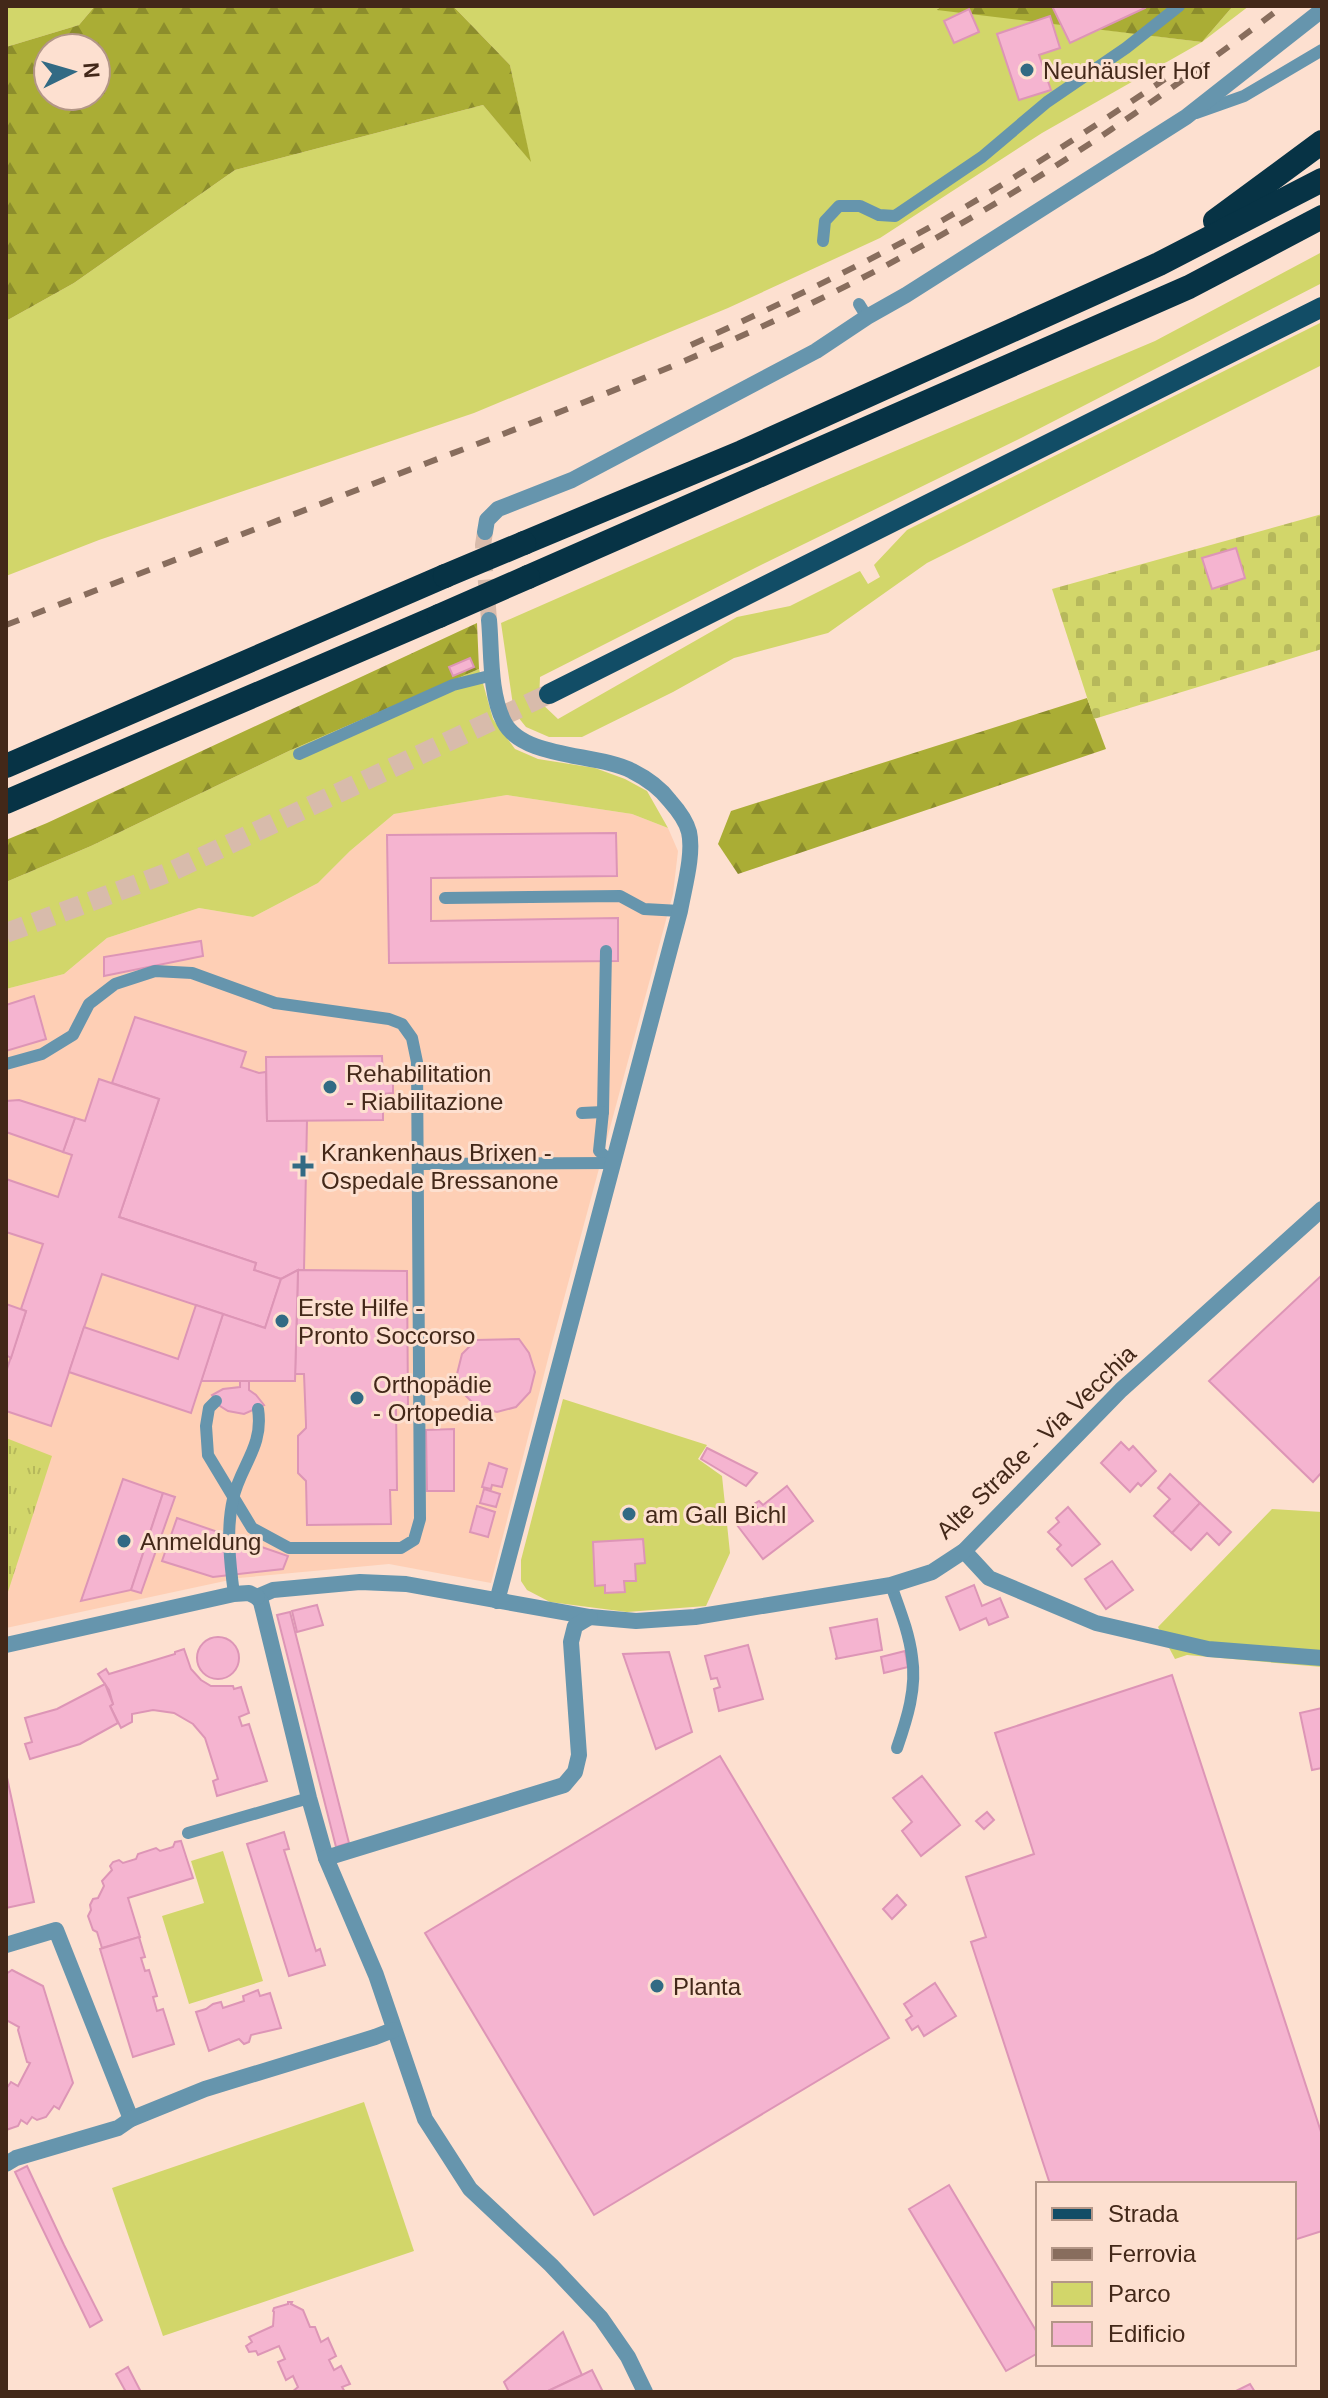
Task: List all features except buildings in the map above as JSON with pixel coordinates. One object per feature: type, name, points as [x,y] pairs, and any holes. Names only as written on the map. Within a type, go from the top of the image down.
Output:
[{"type":"highway","points":[[1159,264],[1322,142]]},
{"type":"highway","points":[[6,766],[445,576],[742,452],[1159,264],[1322,180]]},
{"type":"highway","points":[[6,802],[1189,287],[1322,217]]},
{"type":"main road","points":[[549,694],[1322,307]]},
{"type":"street","points":[[485,532],[487,520],[498,509],[572,480],[816,351],[863,310],[919,286],[1186,117],[1322,10]]},
{"type":"street","points":[[489,620],[493,675],[505,724],[519,738],[540,748],[631,770],[663,791],[682,815],[689,833],[689,861],[680,911],[497,1601]]},
{"type":"street","name":"Alte Straße - Via Vecchia","points":[[257,1597],[273,1590],[360,1582],[406,1584],[590,1617],[636,1621],[695,1617],[891,1585],[932,1572],[964,1551],[1121,1390],[1322,1209]]},
{"type":"street","points":[[964,1551],[989,1578],[1096,1623],[1208,1649],[1322,1658]]},
{"type":"street","points":[[6,1645],[234,1594],[249,1593],[257,1597],[261,1602],[326,1858],[376,1975],[425,2119],[470,2189],[551,2265],[601,2318],[628,2357],[645,2392]]},
{"type":"street","points":[[326,1858],[564,1785],[575,1772],[579,1755],[571,1642],[575,1626],[590,1617]]},
{"type":"street","points":[[6,1945],[56,1930],[131,2119]]},
{"type":"street","points":[[6,2164],[16,2158],[118,2128],[131,2119],[205,2089],[393,2030]]},
{"type":"lane","points":[[823,241],[825,221],[839,206],[860,206],[879,215],[895,216],[982,157],[1047,102],[1126,48],[1179,6]]},
{"type":"lane","points":[[1186,117],[1244,96],[1322,50]]},
{"type":"lane","points":[[299,754],[453,685],[493,675]]},
{"type":"lane","points":[[445,898],[620,896],[644,909],[680,911]]},
{"type":"lane","points":[[606,951],[603,1112],[599,1151],[613,1163]]},
{"type":"lane","points":[[6,1064],[42,1054],[73,1035],[89,1004],[115,984],[155,971],[192,973],[275,1003],[389,1019],[402,1024],[412,1038],[417,1062],[419,1164],[420,1519],[414,1540],[401,1548],[289,1548],[252,1528],[208,1455],[206,1426],[209,1408],[216,1401]]},
{"type":"lane","points":[[582,1113],[603,1112]]},
{"type":"lane","points":[[419,1164],[472,1170],[613,1163]]},
{"type":"lane","points":[[234,1594],[230,1547],[233,1498],[258,1440],[258,1409]]},
{"type":"lane","points":[[891,1585],[906,1630],[913,1677],[908,1715],[897,1748]]},
{"type":"lane","points":[[188,1833],[309,1798]]},
{"type":"shaded area","name":"Krankenhaus Brixen - Ospedale Bressanone","points":[[507,795],[632,814],[668,828],[678,851],[673,894],[491,1583],[389,1564],[239,1578],[6,1628],[6,989],[64,974],[107,938],[199,908],[253,917],[318,883],[394,814]]},
{"type":"green space","points":[[6,6],[95,6],[79,25],[56,32],[32,32],[32,39],[6,47]]},
{"type":"green space","points":[[95,6],[453,6],[510,65],[531,162],[483,105],[235,170],[74,283],[6,321],[6,47],[32,39],[32,112],[112,112],[112,32],[56,32],[79,25]]},
{"type":"green space","points":[[453,6],[941,6],[938,9],[1202,42],[1042,133],[880,238],[728,308],[474,413],[99,540],[6,576],[6,321],[74,283],[235,170],[483,105],[530,160],[510,65]]},
{"type":"green space","points":[[941,6],[1233,6],[1202,42],[937,10]]},
{"type":"green space","points":[[1233,6],[1249,6],[1202,42]]},
{"type":"green space","points":[[1322,252],[1322,283],[1023,437],[540,677],[539,701],[558,719],[737,617],[790,606],[860,571],[868,584],[880,577],[874,565],[907,530],[1322,322],[1322,365],[927,563],[828,633],[734,658],[582,737],[549,737],[526,727],[514,712],[501,623],[1155,341]]},
{"type":"green space","points":[[1322,514],[1322,649],[1094,719],[1052,589]]},
{"type":"green space","points":[[477,623],[479,669],[291,750],[91,846],[6,882],[6,840]]},
{"type":"green space","points":[[479,669],[493,719],[515,749],[538,759],[595,768],[625,779],[647,791],[668,828],[632,814],[507,795],[394,814],[318,883],[253,917],[199,908],[107,938],[64,974],[6,989],[6,882],[91,846],[291,750]]},
{"type":"green space","points":[[1087,698],[1106,749],[738,874],[718,844],[731,811]]},
{"type":"green space","name":"am Gall Bichl","points":[[563,1399],[707,1445],[698,1459],[722,1476],[730,1553],[706,1606],[627,1612],[550,1602],[527,1590],[521,1581],[521,1560]]},
{"type":"green space","points":[[6,1438],[52,1456],[6,1598]]},
{"type":"green space","points":[[1272,1509],[1322,1512],[1322,1667],[1187,1655],[1175,1659],[1158,1627]]},
{"type":"green space","points":[[223,1851],[263,1981],[189,2004],[162,1916],[204,1903],[191,1861]]},
{"type":"green space","points":[[364,2102],[414,2251],[163,2336],[112,2188]]},
{"type":"tunnel","points":[[485,532],[483,545],[489,620]]},
{"type":"tunnel","points":[[6,933],[170,872],[549,694]]},
{"type":"railway","points":[[6,625],[575,406],[722,345],[818,300],[940,236],[1058,165],[1172,88],[1283,6]]},
{"type":"railway","points":[[691,345],[818,285],[943,220],[1165,79]]},
{"type":"place","name":"Neuhäusler Hof","points":[[1027,70]]},
{"type":"place","name":"Rehabilitation - Riabilitazione","points":[[330,1087]]},
{"type":"place","name":"Krankenhaus Brixen - Ospedale Bressanone","points":[[303,1166]]},
{"type":"place","name":"Erste Hilfe - Pronto Soccorso","points":[[282,1321]]},
{"type":"place","name":"Orthopädie - Ortopedia","points":[[357,1398]]},
{"type":"place","name":"am Gall Bichl","points":[[629,1514]]},
{"type":"place","name":"Anmeldung","points":[[124,1541]]},
{"type":"place","name":"Planta","points":[[657,1986]]}]
